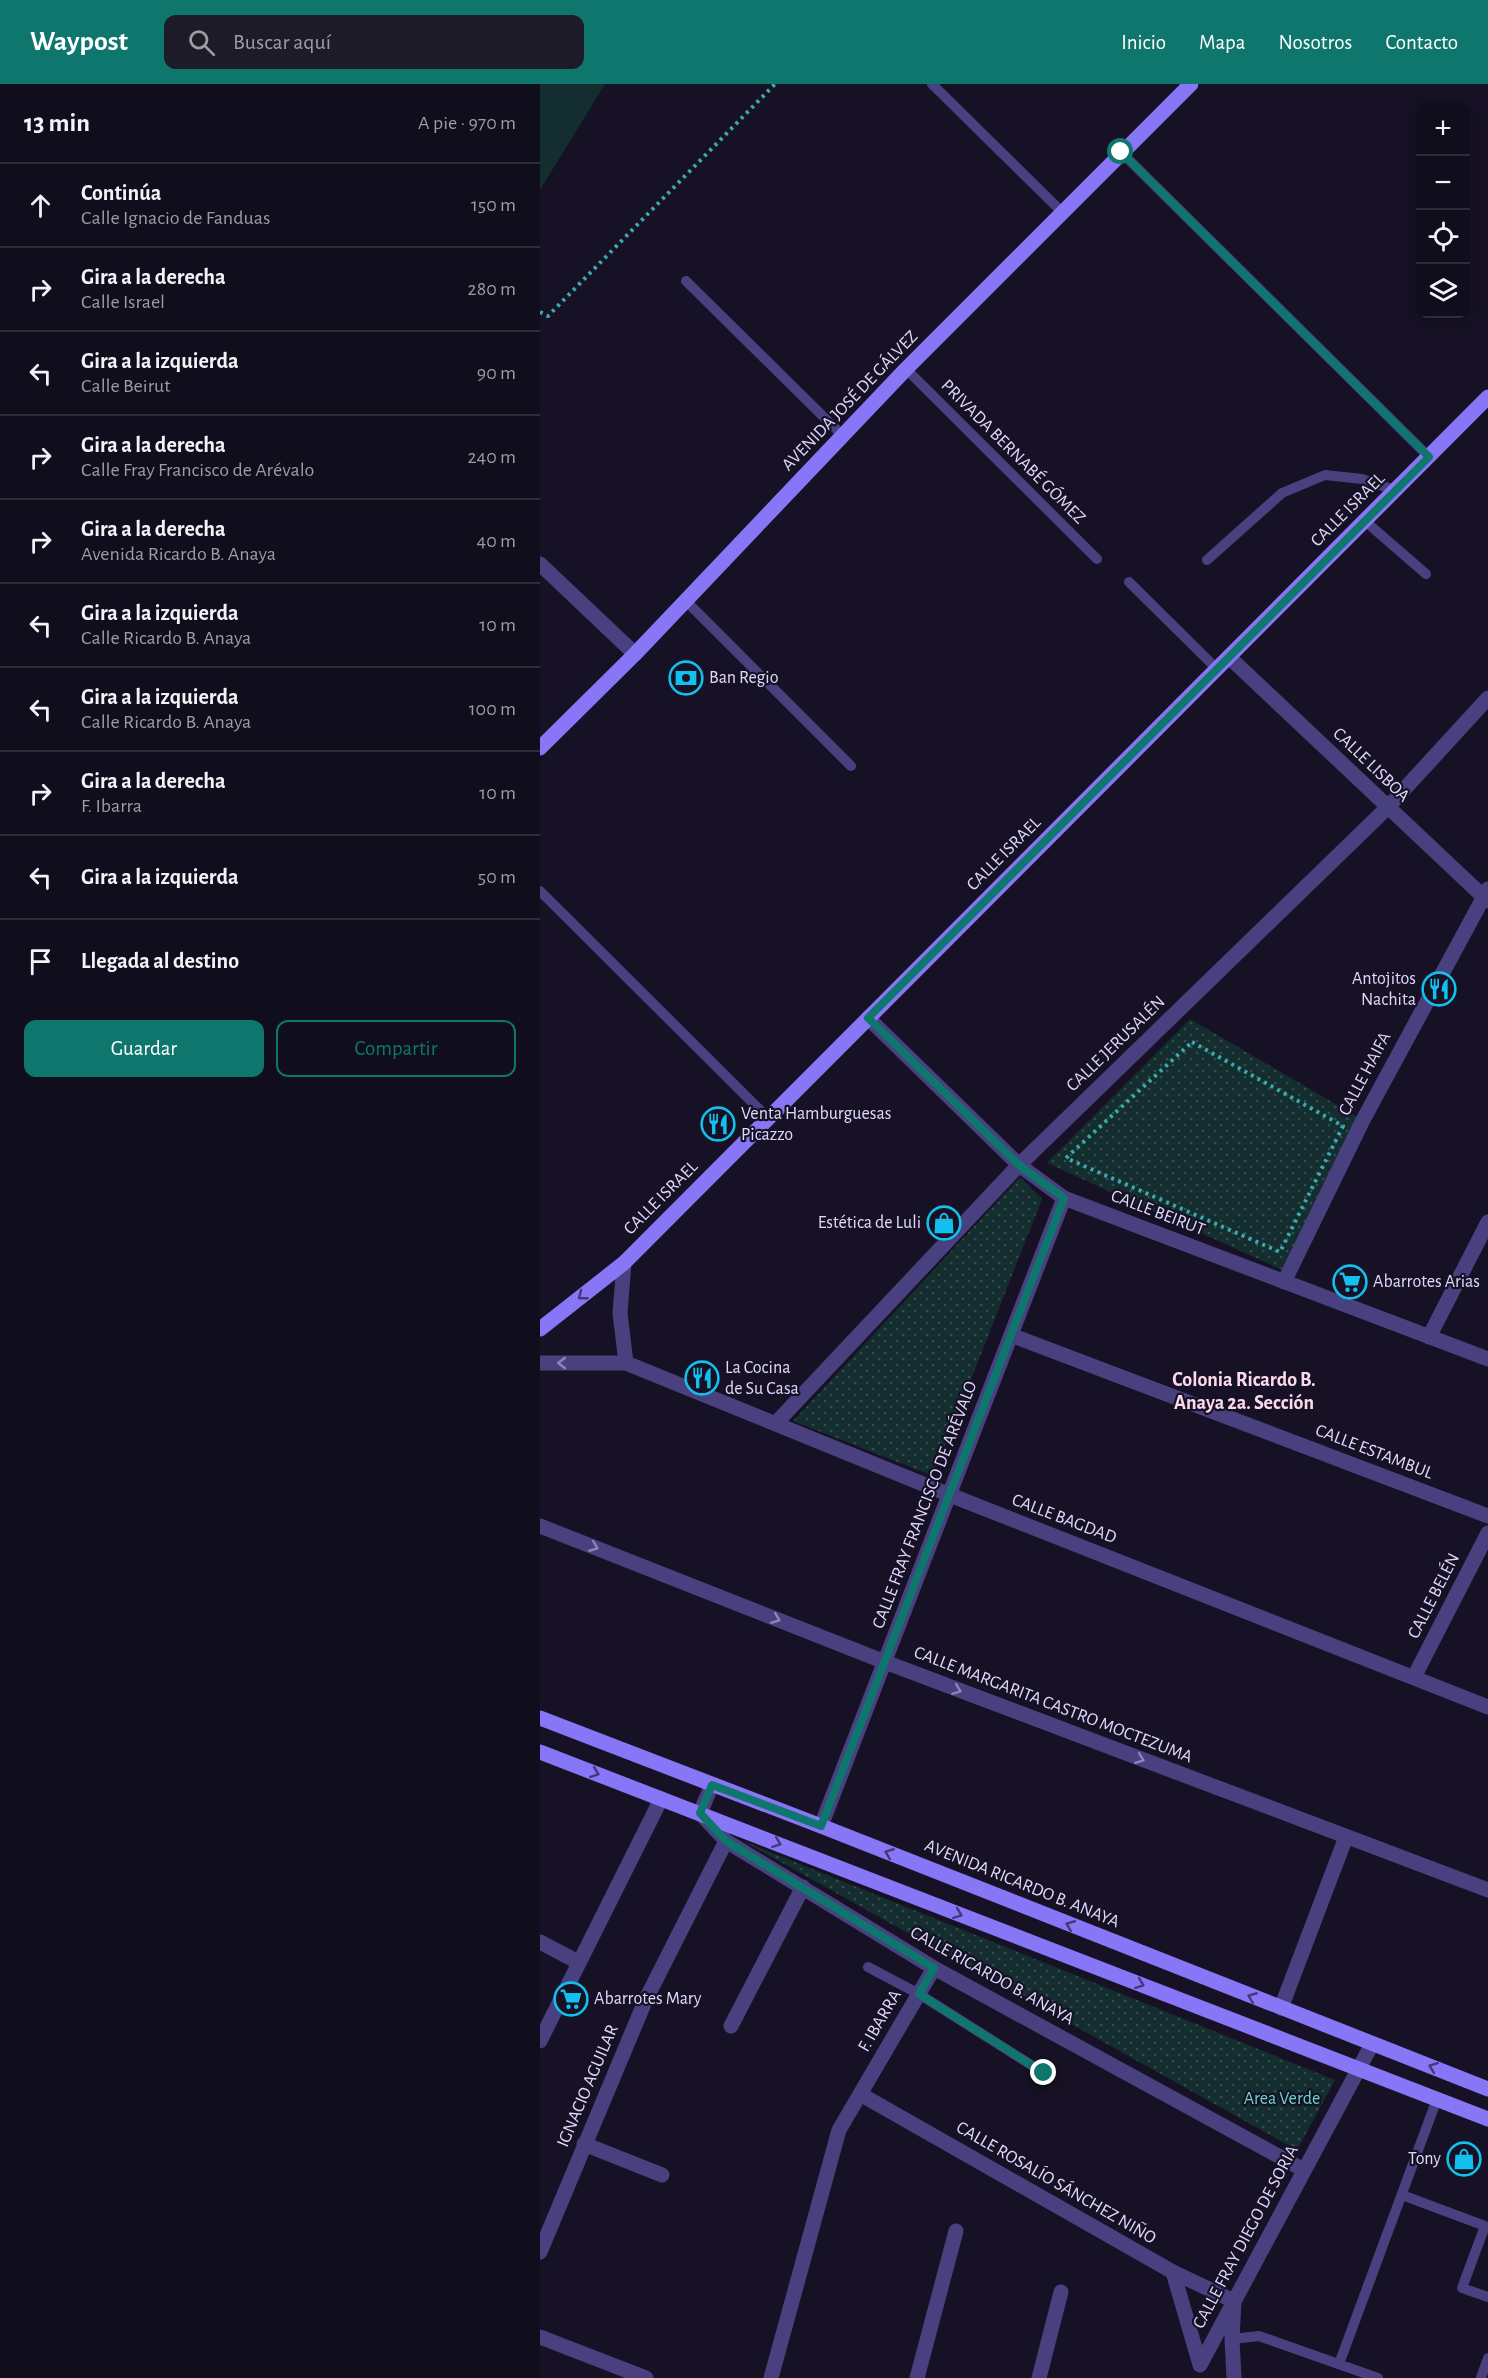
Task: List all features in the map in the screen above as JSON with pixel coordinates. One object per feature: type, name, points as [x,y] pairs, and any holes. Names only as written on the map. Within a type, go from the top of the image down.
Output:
[{"type":"main road","name":"AVENIDA JOSÉ DE GÁLVEZ","points":[[540,748],[635,654],[906,369],[1191,84]]},
{"type":"main road","name":"CALLE ISRAEL","points":[[540,1329],[624,1263],[1488,398]]},
{"type":"main road","name":"AVENIDA RICARDO B. ANAYA","points":[[540,1718],[821,1826],[1488,2089]]},
{"type":"main road","points":[[540,1752],[1488,2119]]},
{"type":"street","points":[[540,564],[635,654]]},
{"type":"street","name":"CALLE LISBOA","points":[[1229,657],[1387,808],[1486,896]]},
{"type":"street","name":"CALLE JERUSALÉN","points":[[776,1423],[1019,1165],[1387,808],[1488,698]]},
{"type":"street","name":"CALLE HAIFA","points":[[1284,1282],[1363,1120],[1486,896]]},
{"type":"street","name":"CALLE BEIRUT","points":[[868,1018],[1019,1165],[1064,1198],[1488,1359]]},
{"type":"street","name":"CALLE FRAY FRANCISCO DE ARÉVALO","points":[[821,1826],[1064,1198]]},
{"type":"street","points":[[1429,1336],[1488,1222]]},
{"type":"street","points":[[624,1263],[620,1313],[626,1364]]},
{"type":"street","name":"CALLE ESTAMBUL","points":[[1011,1335],[1488,1516]]},
{"type":"street","name":"CALLE BAGDAD","points":[[540,1363],[626,1364],[950,1495],[1488,1707]]},
{"type":"street","name":"CALLE MARGARITA CASTRO MOCTEZUMA","points":[[540,1526],[885,1662],[1488,1890]]},
{"type":"street","name":"CALLE BELÉN","points":[[1414,1677],[1488,1533]]},
{"type":"street","points":[[700,1813],[712,1785]]},
{"type":"street","points":[[540,2041],[661,1799]]},
{"type":"street","name":"CALLE RICARDO B. ANAYA","points":[[700,1813],[726,1841],[934,1968],[1304,2170]]},
{"type":"street","points":[[1281,2008],[1346,1837]]},
{"type":"street","name":"IGNACIO AGUILAR","points":[[540,2252],[646,1999],[726,1841]]},
{"type":"street","points":[[731,2026],[803,1887]]},
{"type":"street","points":[[540,1942],[578,1962]]},
{"type":"street","name":"F. IBARRA","points":[[771,2378],[839,2130],[934,1968]]},
{"type":"street","name":"CALLE FRAY DIEGO DE SORIA","points":[[1173,2272],[1200,2365],[1372,2044]]},
{"type":"street","name":"CALLE ROSALÍO SÁNCHEZ NIÑO","points":[[860,2094],[1173,2272],[1234,2301]]},
{"type":"street","points":[[584,2144],[662,2175]]},
{"type":"street","points":[[917,2378],[956,2231]]},
{"type":"street","points":[[1039,2378],[1061,2292]]},
{"type":"street","points":[[1234,2301],[1232,2339],[1234,2378]]},
{"type":"street","points":[[540,2337],[646,2378]]},
{"type":"lane","points":[[932,84],[1062,212]]},
{"type":"lane","points":[[1121,152],[1429,457]]},
{"type":"lane","points":[[686,280],[844,436]]},
{"type":"lane","name":"PRIVADA BERNABÉ GÓMEZ","points":[[906,369],[1097,559]]},
{"type":"lane","points":[[1207,560],[1282,493],[1324,475],[1362,479],[1395,490]]},
{"type":"lane","points":[[1365,521],[1426,574]]},
{"type":"lane","points":[[1129,582],[1216,669]]},
{"type":"lane","points":[[685,600],[851,766]]},
{"type":"lane","points":[[540,891],[768,1118]]},
{"type":"lane","points":[[868,1967],[919,1994],[1044,2073]]},
{"type":"lane","points":[[1340,2364],[1437,2099]]},
{"type":"lane","points":[[1402,2195],[1486,2226],[1462,2288],[1488,2297]]},
{"type":"lane","points":[[1232,2339],[1259,2336],[1378,2378]]},
{"type":"lane","points":[[1480,2378],[1488,2358]]},
{"type":"path","points":[[540,312],[548,316],[774,84]]},
{"type":"path","points":[[1192,1042],[1343,1126],[1280,1252],[1088,1167],[1066,1158],[1192,1042]]},
{"type":"green space","points":[[540,84],[605,84],[540,190]]},
{"type":"green space","points":[[1190,1019],[1361,1119],[1287,1272],[1047,1163]]},
{"type":"green space","points":[[1020,1177],[1042,1199],[933,1476],[793,1421]]},
{"type":"green space","name":"Area Verde","points":[[743,1841],[1335,2080],[1297,2150]]},
{"type":"place","name":"Ban Regio","points":[[686,678]]},
{"type":"place","name":"Antojitos Nachita","points":[[1439,989]]},
{"type":"place","name":"Venta Hamburguesas Picazzo","points":[[718,1124]]},
{"type":"place","name":"Estética de Luli","points":[[944,1223]]},
{"type":"place","name":"Abarrotes Arias","points":[[1350,1282]]},
{"type":"place","name":"La Cocina de Su Casa","points":[[702,1378]]},
{"type":"place","name":"Abarrotes Mary","points":[[571,1999]]},
{"type":"place","name":"Tony","points":[[1464,2159]]},
{"type":"district","name":"Colonia Ricardo B. Anaya 2a. Sección","points":[[1244,1392]]},
{"type":"route","points":[[1044,2073],[919,1994],[934,1968],[726,1841],[700,1813],[712,1785],[821,1826],[1064,1198],[1019,1165],[868,1018],[1429,457],[1121,152]]}]
